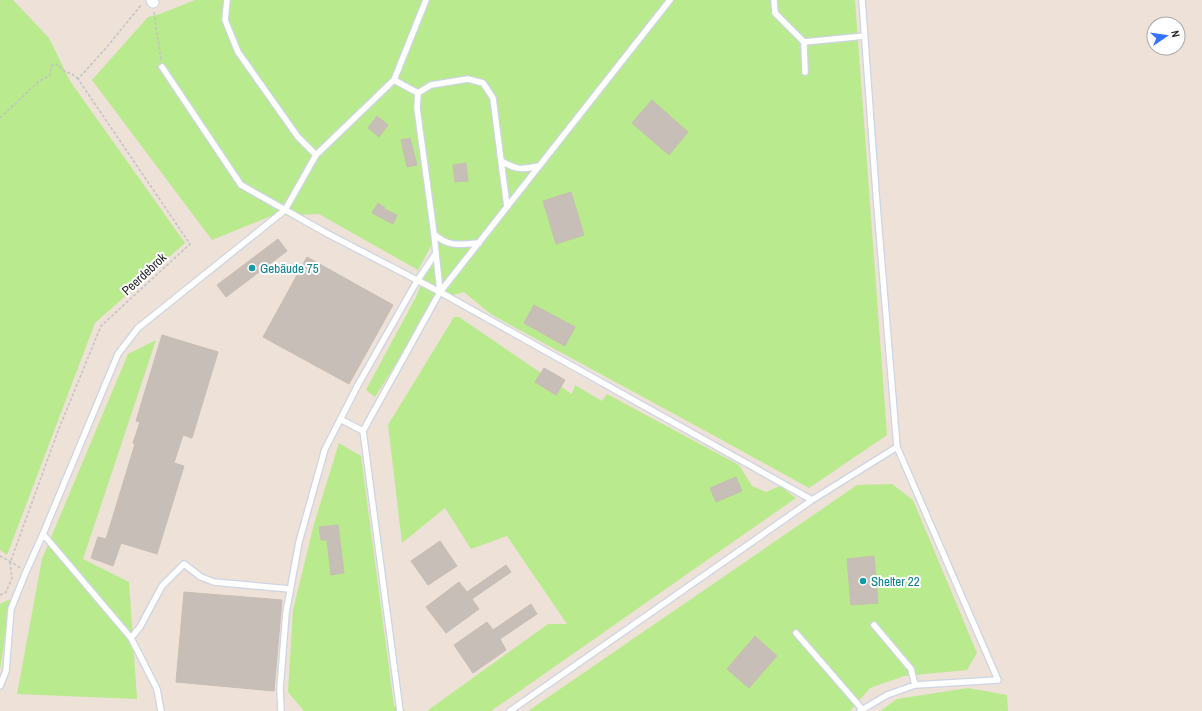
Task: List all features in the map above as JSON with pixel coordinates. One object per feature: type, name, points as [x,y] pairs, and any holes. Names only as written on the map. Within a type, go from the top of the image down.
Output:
[{"type":"lane","points":[[227,0],[225,20],[238,52],[298,138],[316,155]]},
{"type":"lane","points":[[0,686],[6,671],[12,609],[24,574],[43,534],[118,354],[138,328],[285,210],[316,155],[394,80],[426,0]]},
{"type":"lane","points":[[400,711],[363,431],[440,292],[670,0]]},
{"type":"lane","points":[[774,0],[775,13],[804,42],[805,72]]},
{"type":"lane","points":[[796,633],[861,710],[887,695],[915,685],[998,680],[897,447],[862,0]]},
{"type":"lane","points":[[804,42],[865,36]]},
{"type":"lane","points":[[162,67],[241,185],[417,281],[440,292],[812,500]]},
{"type":"lane","points":[[418,93],[431,85],[446,82],[468,79],[483,83],[493,98],[507,207]]},
{"type":"lane","points":[[394,80],[418,93]]},
{"type":"lane","points":[[418,93],[417,108],[434,234],[440,292]]},
{"type":"lane","points":[[501,161],[513,168],[524,169],[539,166]]},
{"type":"lane","points":[[434,234],[441,241],[453,245],[479,243]]},
{"type":"lane","points":[[280,711],[280,689],[285,620],[290,589],[299,542],[325,450],[359,383],[417,281],[436,253]]},
{"type":"lane","points":[[340,419],[363,431]]},
{"type":"lane","points":[[510,711],[812,500],[897,447]]},
{"type":"lane","points":[[43,534],[131,638],[156,689],[161,711]]},
{"type":"lane","points":[[131,638],[140,627],[162,586],[184,564],[201,577],[214,582],[290,589]]},
{"type":"lane","points":[[874,625],[912,669],[915,685]]},
{"type":"path","points":[[150,1],[162,67]]},
{"type":"path","points":[[0,118],[38,82],[50,75],[51,66],[54,64],[59,65],[64,71],[73,74],[78,79],[150,1]]},
{"type":"path","name":"Peerdebrok","points":[[0,595],[6,592],[12,578],[10,563],[58,431],[102,326],[190,244],[78,79]]},
{"type":"path","points":[[0,556],[10,563],[18,566],[24,574]]},
{"type":"green space","points":[[0,0],[13,0],[49,38],[70,81],[185,243],[95,323],[7,555],[0,550]]},
{"type":"green space","points":[[195,0],[855,0],[887,435],[809,488],[492,315],[464,292],[436,300],[375,397],[366,390],[417,295],[441,233],[431,246],[418,270],[319,214],[271,216],[212,240],[92,80],[148,17],[160,14]]},
{"type":"green space","points":[[454,317],[459,317],[572,394],[575,385],[602,401],[607,394],[739,465],[752,486],[766,492],[780,486],[796,498],[491,711],[427,711],[548,624],[567,624],[507,536],[471,549],[445,508],[402,543],[388,425]]},
{"type":"green space","points":[[156,340],[83,559],[129,582],[137,699],[17,694],[42,559],[128,354]]},
{"type":"green space","points":[[339,443],[361,456],[394,706],[406,711],[304,711],[288,692],[293,610],[314,524]]},
{"type":"green space","points":[[892,484],[913,500],[977,653],[967,670],[904,676],[870,688],[850,711],[528,711],[857,485]]},
{"type":"green space","points":[[10,599],[0,670],[0,604]]},
{"type":"green space","points":[[968,688],[1007,695],[1008,711],[880,711],[897,699]]},
{"type":"building","points":[[652,100],[688,132],[669,155],[632,123]]},
{"type":"building","points":[[377,116],[388,125],[379,137],[368,128]]},
{"type":"building","points":[[410,138],[417,165],[407,167],[401,140]]},
{"type":"building","points":[[466,163],[468,181],[455,182],[453,165]]},
{"type":"building","points":[[571,192],[584,235],[556,244],[543,201]]},
{"type":"building","points":[[378,203],[385,208],[384,209],[397,215],[393,224],[372,213]]},
{"type":"building","name":"Gebäude 75","points":[[278,239],[287,251],[226,297],[217,285]]},
{"type":"building","points":[[307,257],[393,305],[349,384],[263,337]]},
{"type":"building","points":[[534,305],[575,327],[565,346],[524,323]]},
{"type":"building","points":[[162,335],[218,352],[192,438],[183,435],[174,463],[184,466],[157,554],[121,543],[113,566],[91,558],[98,537],[106,539],[135,444],[133,443],[140,422],[136,421]]},
{"type":"building","points":[[544,368],[565,380],[556,395],[535,382]]},
{"type":"building","points":[[736,477],[742,491],[716,502],[710,488]]},
{"type":"building","points":[[338,525],[344,573],[331,575],[327,540],[321,540],[319,527]]},
{"type":"building","points":[[440,541],[457,566],[428,585],[411,561]]},
{"type":"building","name":"Shelter 22","points":[[874,556],[878,603],[851,605],[847,559]]},
{"type":"building","points":[[506,565],[511,572],[472,599],[479,609],[446,633],[426,607],[459,582],[467,592]]},
{"type":"building","points":[[184,592],[282,600],[274,691],[176,682]]},
{"type":"building","points":[[531,604],[537,614],[500,639],[506,650],[473,673],[454,645],[487,622],[493,630]]},
{"type":"building","points":[[755,636],[777,656],[749,688],[727,669]]},
{"type":"place","name":"Gebäude 75","points":[[252,268]]},
{"type":"place","name":"Shelter 22","points":[[863,581]]}]
